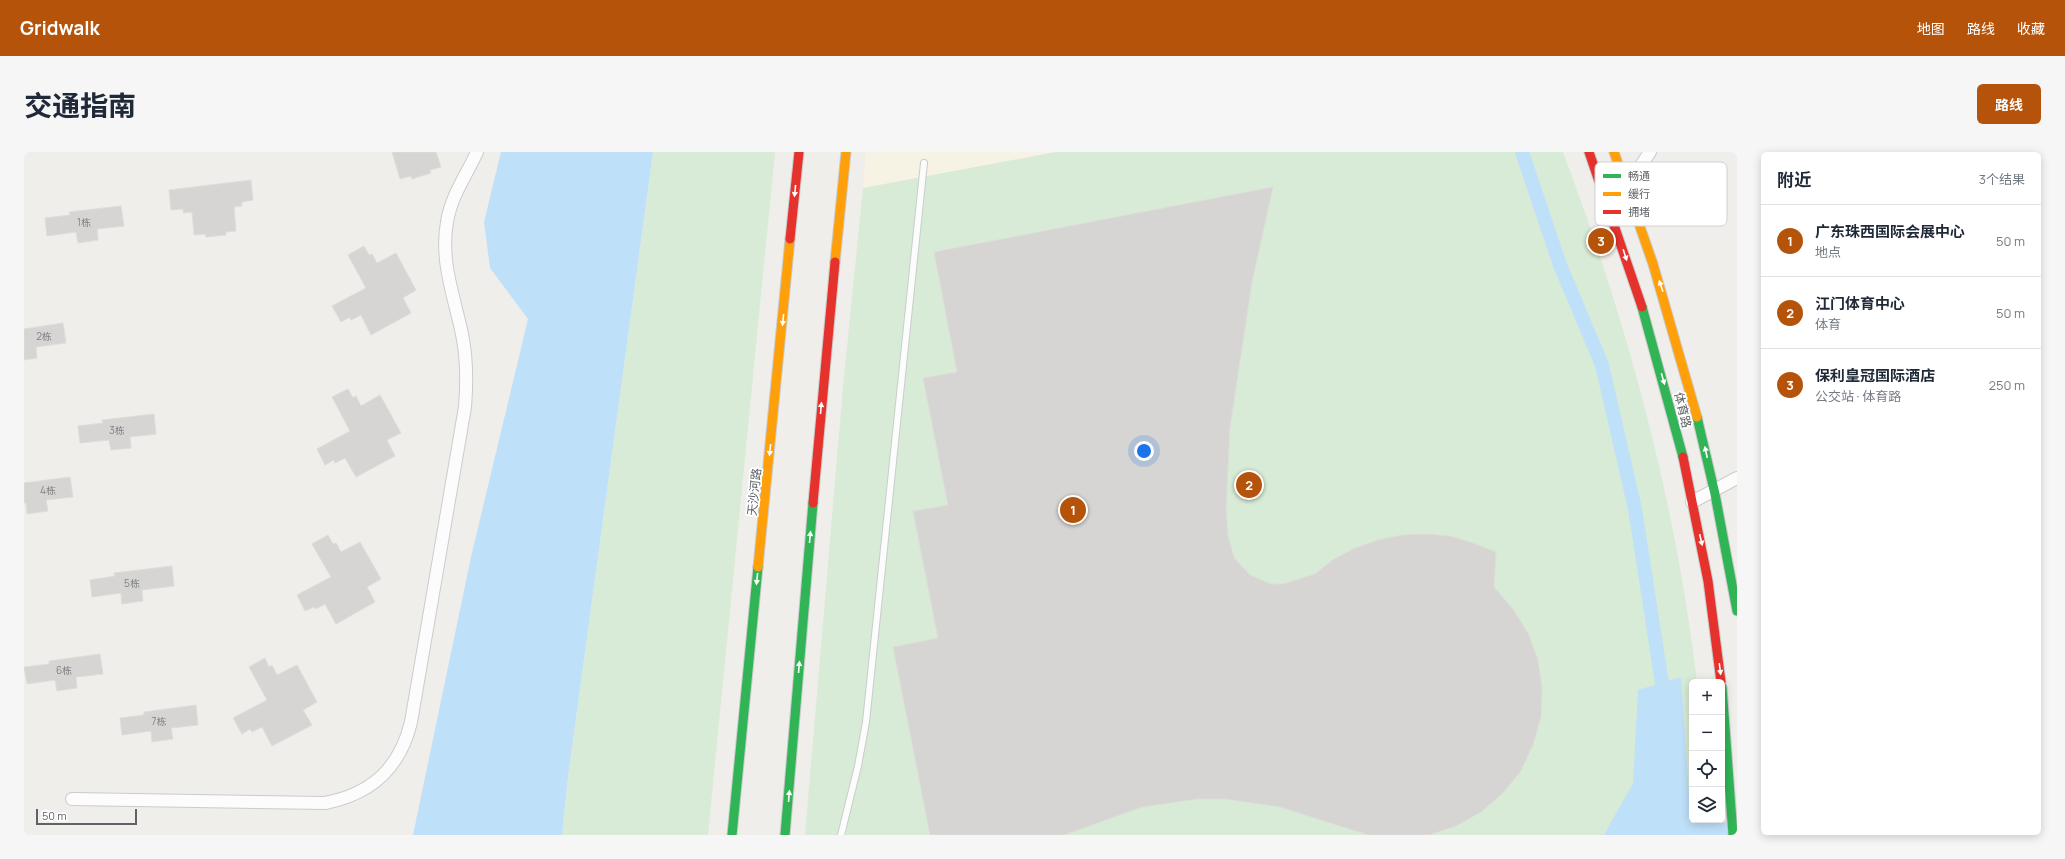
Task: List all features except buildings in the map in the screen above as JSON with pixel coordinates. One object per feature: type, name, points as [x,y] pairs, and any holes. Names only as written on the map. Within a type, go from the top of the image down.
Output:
[{"type":"main road","name":"天沙河路","points":[[732,835],[799,152]]},
{"type":"main road","points":[[785,835],[823,385],[846,152]]},
{"type":"main road","name":"体育路","points":[[1589,152],[1595,168]]},
{"type":"main road","name":"体育路","points":[[1614,152],[1618,162]]},
{"type":"main road","name":"体育路","points":[[1616,226],[1644,313],[1672,412],[1702,547],[1721,679]]},
{"type":"main road","name":"体育路","points":[[1640,226],[1670,314],[1696,406],[1726,543],[1737,611]]},
{"type":"main road","points":[[1724,715],[1731,790],[1733,835]]},
{"type":"street","points":[[72,799],[325,803],[352,796],[365,790],[381,777],[395,761],[402,749],[411,722],[465,407],[465,351],[448,279],[445,240],[447,221],[452,202],[477,152]]},
{"type":"street","points":[[1643,162],[1650,152]]},
{"type":"street","points":[[1692,502],[1737,478]]},
{"type":"lane","points":[[841,835],[858,766],[866,722],[924,163]]},
{"type":"shaded area","points":[[866,152],[1056,152],[863,188]]},
{"type":"green space","points":[[653,152],[775,152],[708,835],[562,835],[568,777]]},
{"type":"green space","points":[[1056,152],[1563,152],[1587,217],[1628,347],[1662,479],[1688,613],[1697,679],[1689,679],[1689,823],[1708,823],[1708,835],[805,835],[843,387],[863,188]]},
{"type":"water","points":[[501,152],[653,152],[568,777],[562,835],[413,835],[471,557],[528,319],[490,268],[484,222]]},
{"type":"water","points":[[1681,677],[1689,794],[1689,823],[1737,822],[1737,835],[1604,835],[1633,783],[1638,690]]},
{"type":"waterway","points":[[1522,152],[1560,265],[1602,365],[1635,509],[1662,683]]},
{"type":"traffic: fast","points":[[1642,307],[1683,457]]},
{"type":"traffic: fast","points":[[1697,417],[1715,494],[1737,611]]},
{"type":"traffic: fast","points":[[785,835],[813,503]]},
{"type":"traffic: fast","points":[[732,835],[758,567]]},
{"type":"traffic: fast","points":[[1724,715],[1733,835]]},
{"type":"traffic: slow","points":[[835,262],[846,152]]},
{"type":"traffic: slow","points":[[1614,152],[1617,162]]},
{"type":"traffic: slow","points":[[1640,226],[1653,264],[1697,417]]},
{"type":"traffic: slow","points":[[758,567],[790,239]]},
{"type":"traffic: jam","points":[[790,239],[799,152]]},
{"type":"traffic: jam","points":[[1589,152],[1595,170]]},
{"type":"traffic: jam","points":[[1614,226],[1642,307]]},
{"type":"traffic: jam","points":[[813,503],[835,262]]},
{"type":"traffic: jam","points":[[1683,457],[1708,581],[1721,679]]},
{"type":"place","name":"保利皇冠国际酒店","points":[[1601,241]]},
{"type":"place","name":"江门体育中心","points":[[1249,485]]},
{"type":"place","name":"广东珠西国际会展中心","points":[[1073,510]]}]
